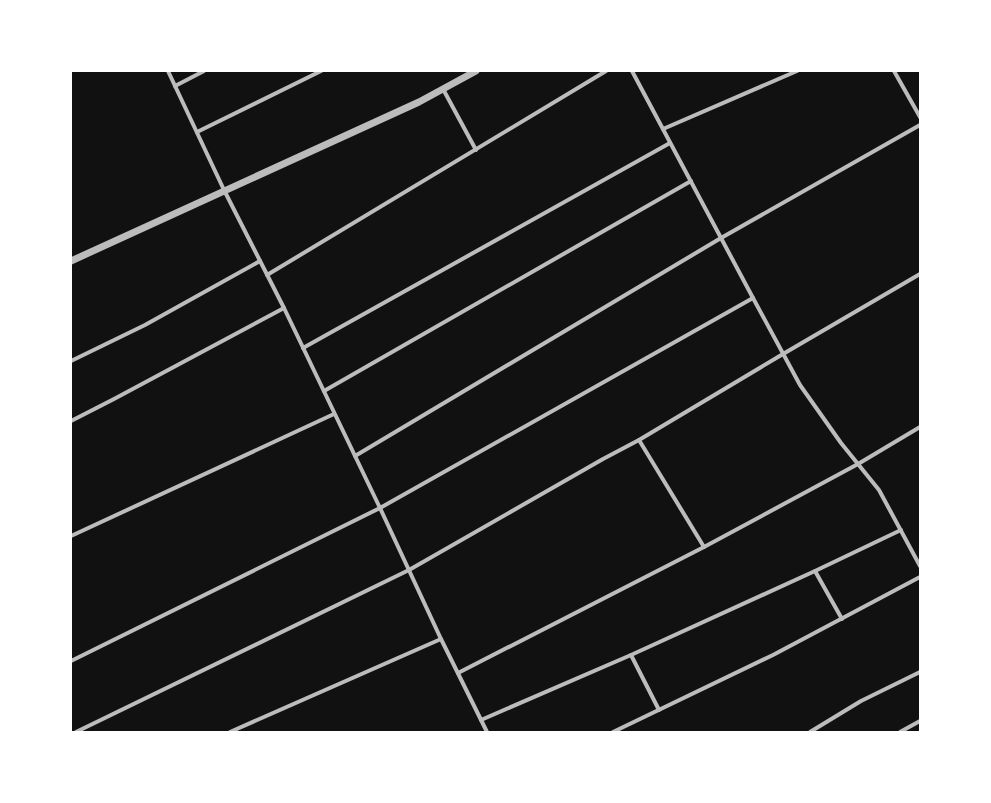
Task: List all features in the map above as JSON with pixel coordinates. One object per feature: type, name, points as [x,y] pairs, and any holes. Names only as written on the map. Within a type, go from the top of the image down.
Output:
[{"type":"street","points":[[168,71],[224,190],[284,308],[487,732]]},
{"type":"street","points":[[175,86],[204,71]]},
{"type":"street","points":[[197,132],[321,71]]},
{"type":"street","points":[[71,261],[419,102],[476,71]]},
{"type":"street","points":[[267,275],[606,71]]},
{"type":"street","points":[[632,71],[800,385],[841,443],[879,490],[920,566]]},
{"type":"street","points":[[663,129],[797,71]]},
{"type":"street","points":[[894,71],[920,117]]},
{"type":"street","points":[[443,89],[476,150]]},
{"type":"street","points":[[355,456],[722,238],[920,125]]},
{"type":"street","points":[[303,348],[670,143]]},
{"type":"street","points":[[324,391],[691,181]]},
{"type":"street","points":[[71,361],[145,324],[260,261]]},
{"type":"street","points":[[76,732],[409,570],[639,440],[920,274]]},
{"type":"street","points":[[71,661],[380,508],[753,298]]},
{"type":"street","points":[[71,421],[121,396],[284,308]]},
{"type":"street","points":[[71,536],[334,414]]},
{"type":"street","points":[[458,673],[704,547],[858,464],[920,426]]},
{"type":"street","points":[[639,440],[704,547]]},
{"type":"street","points":[[481,720],[631,655],[901,530]]},
{"type":"street","points":[[815,571],[842,619]]},
{"type":"street","points":[[613,732],[773,655],[920,577]]},
{"type":"street","points":[[230,732],[442,638]]},
{"type":"street","points":[[631,655],[659,710]]},
{"type":"street","points":[[810,732],[861,701],[920,672]]},
{"type":"street","points":[[900,732],[920,721]]}]
